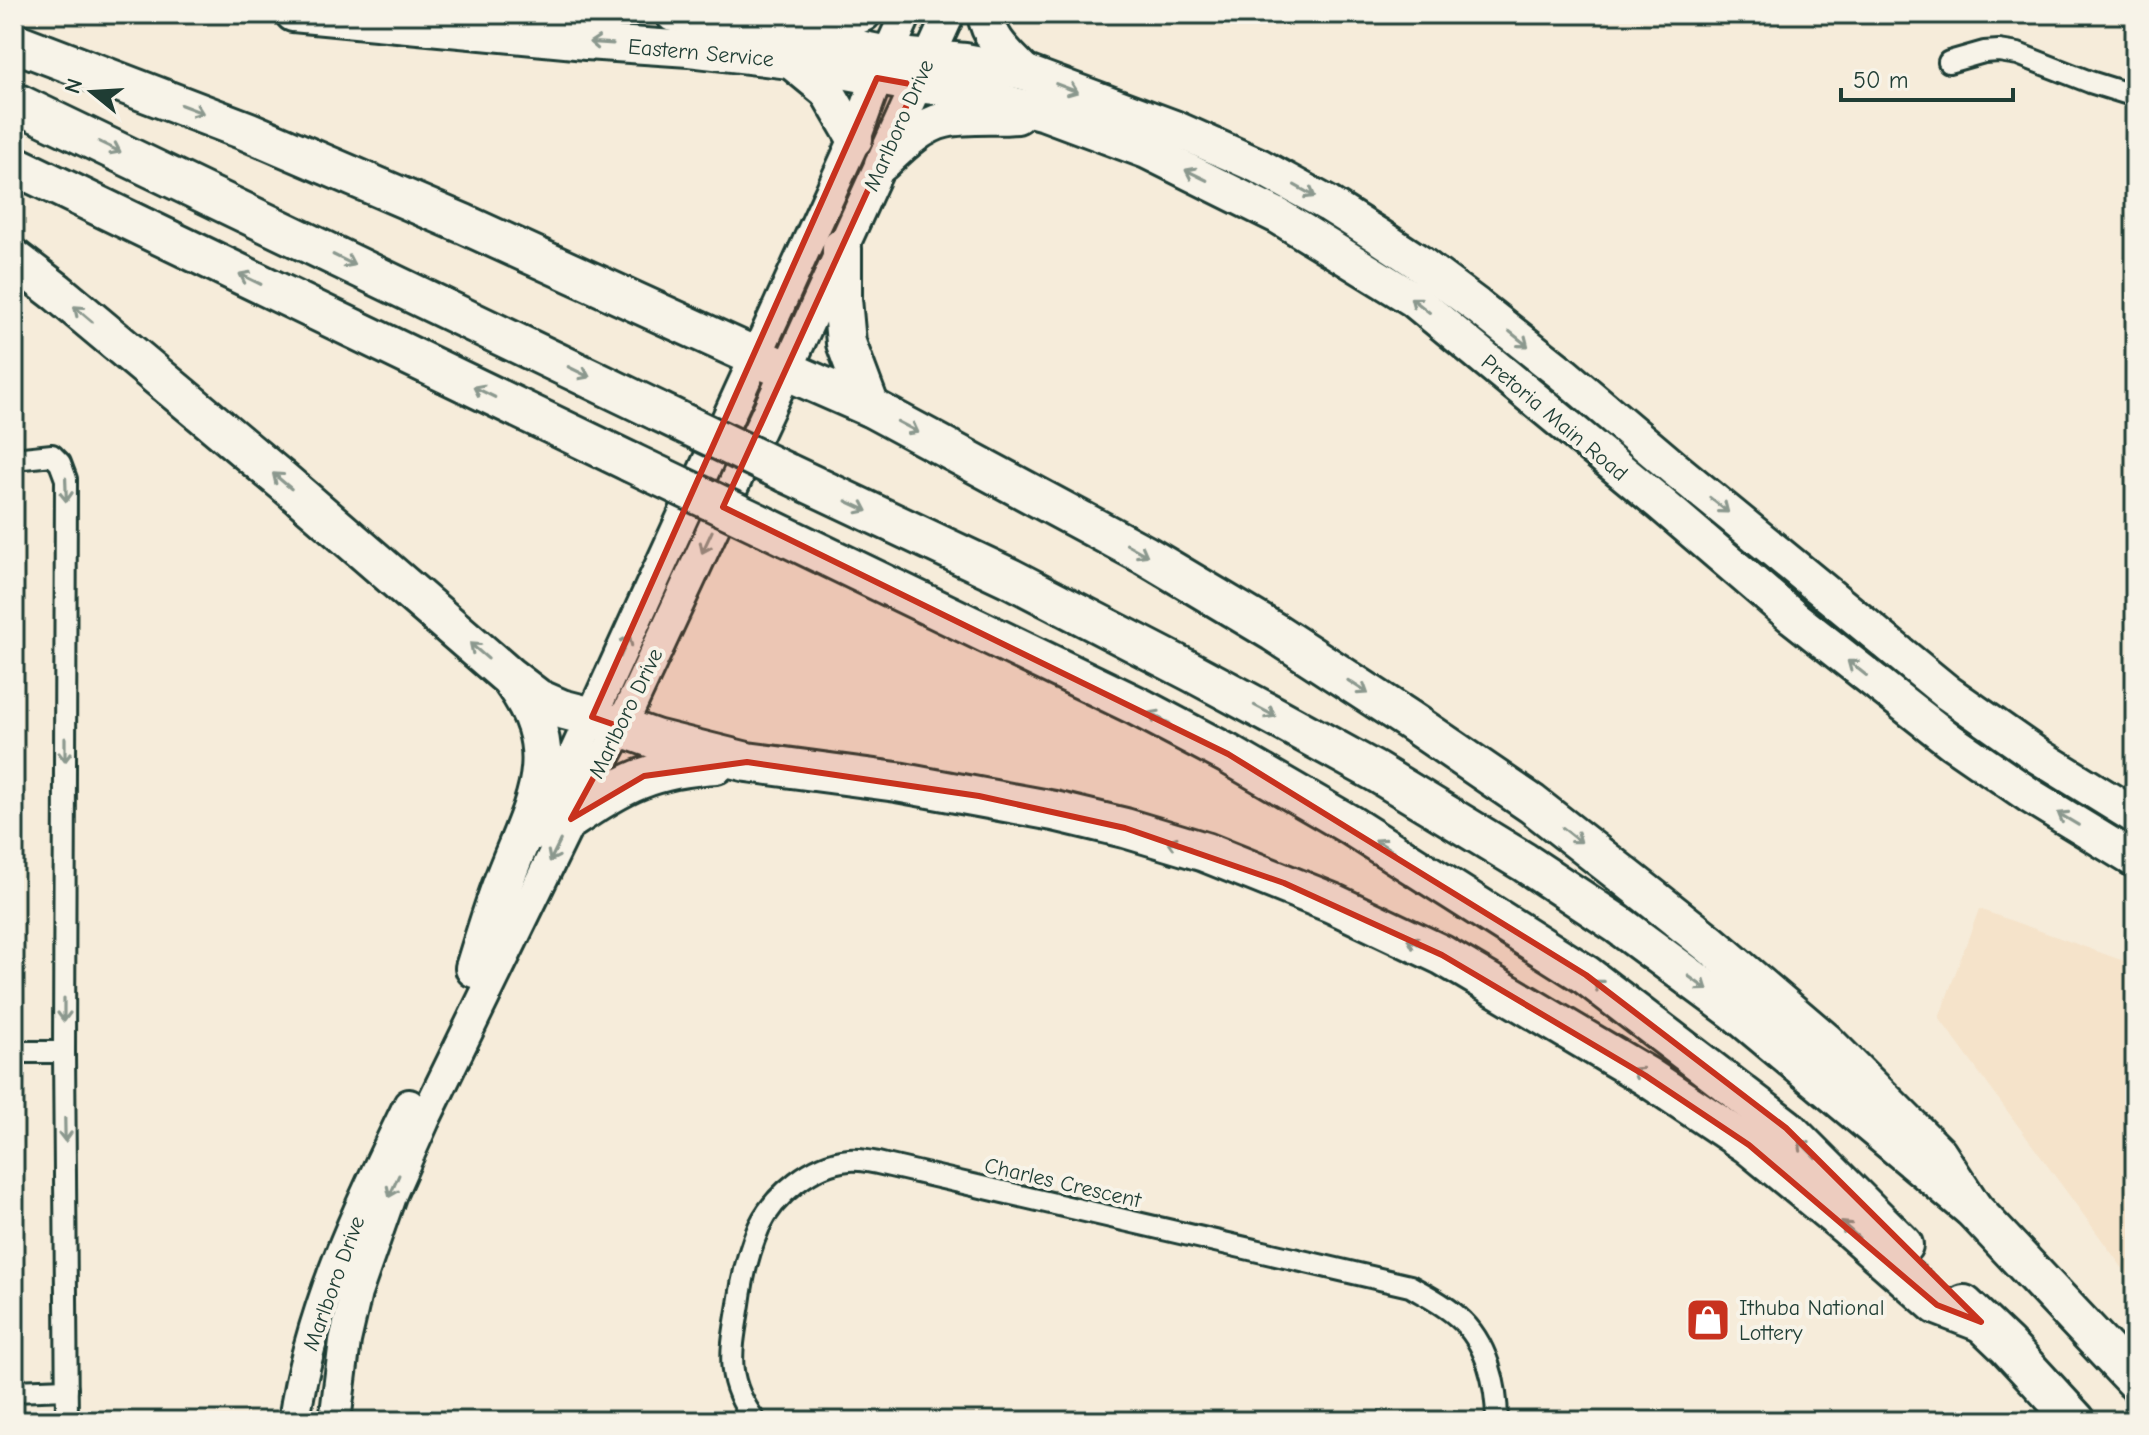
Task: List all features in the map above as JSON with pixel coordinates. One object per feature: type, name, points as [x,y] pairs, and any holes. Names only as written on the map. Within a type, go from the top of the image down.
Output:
[{"type":"highway","points":[[14,42],[262,137],[464,224],[870,407],[1145,555],[1261,624],[1532,804],[1710,944],[1825,1042],[1937,1154],[1973,1209]]},
{"type":"highway","points":[[14,102],[1010,578],[1376,772],[1524,862],[1619,925],[1734,1010],[1973,1209],[2135,1381]]},
{"type":"highway","points":[[14,165],[1137,706],[1228,754],[1350,825],[1586,975],[1786,1128],[2007,1346],[2076,1421]]},
{"type":"highway","points":[[842,248],[846,343],[870,407]]},
{"type":"highway","points":[[14,259],[248,452],[538,699],[655,739],[747,762],[911,784],[1125,828],[1205,852],[1332,903],[1442,955],[1646,1076],[1749,1145],[1937,1305],[1981,1322]]},
{"type":"highway","points":[[475,968],[502,884],[541,782],[543,753],[540,733],[525,699],[508,676]]},
{"type":"highway","points":[[571,819],[615,790],[644,776],[673,768],[747,762]]},
{"type":"main road","name":"Eastern Service","points":[[293,14],[689,49],[785,47]]},
{"type":"main road","name":"Eastern Service","points":[[673,14],[785,47],[922,72]]},
{"type":"main road","points":[[855,139],[827,91],[785,47],[827,26],[863,14]]},
{"type":"main road","name":"Marlboro Drive","points":[[294,1421],[319,1312],[362,1204],[475,968],[607,722],[771,364],[883,66],[906,14]]},
{"type":"main road","name":"Marlboro Drive","points":[[771,364],[842,248],[949,14]]},
{"type":"main road","points":[[985,14],[995,40],[1024,72]]},
{"type":"main road","name":"Pretoria Main Road","points":[[922,72],[965,61],[1024,72],[1174,128],[1259,166],[1328,204],[1418,262],[1477,306],[1948,693],[2038,756],[2135,816]]},
{"type":"main road","name":"Pretoria Main Road","points":[[922,72],[955,89],[1045,113],[1147,151],[1278,216],[1413,299],[1805,626],[1940,733],[2032,797],[2135,860]]},
{"type":"main road","points":[[882,164],[933,124],[945,120],[1045,113]]},
{"type":"main road","name":"Marlboro Drive","points":[[335,1421],[345,1341],[356,1293],[390,1196],[571,819],[607,722]]},
{"type":"street","points":[[1949,62],[1984,52],[2018,54],[2135,96]]},
{"type":"street","points":[[14,459],[52,455],[60,463],[66,479],[64,1052],[67,1421]]},
{"type":"street","points":[[14,1052],[64,1052]]},
{"type":"street","name":"Charles Crescent","points":[[755,1421],[737,1392],[730,1358],[742,1283],[759,1227],[783,1194],[794,1185],[824,1166],[852,1160],[886,1165],[1410,1286],[1452,1312],[1472,1333],[1491,1374],[1497,1398],[1497,1421]]},
{"type":"street","points":[[14,1391],[67,1389]]},
{"type":"highlighted area","points":[[877,78],[916,85],[723,507],[1228,754],[1586,975],[1786,1128],[1981,1322],[1937,1305],[1749,1145],[1646,1076],[1442,955],[1284,883],[1125,828],[979,796],[747,762],[644,776],[571,819],[621,727],[592,717]]},
{"type":"shaded area","points":[[1979,909],[2135,965],[2135,1285],[1939,1018]]},
{"type":"place","name":"Ithuba National Lottery","points":[[1708,1320]]}]
